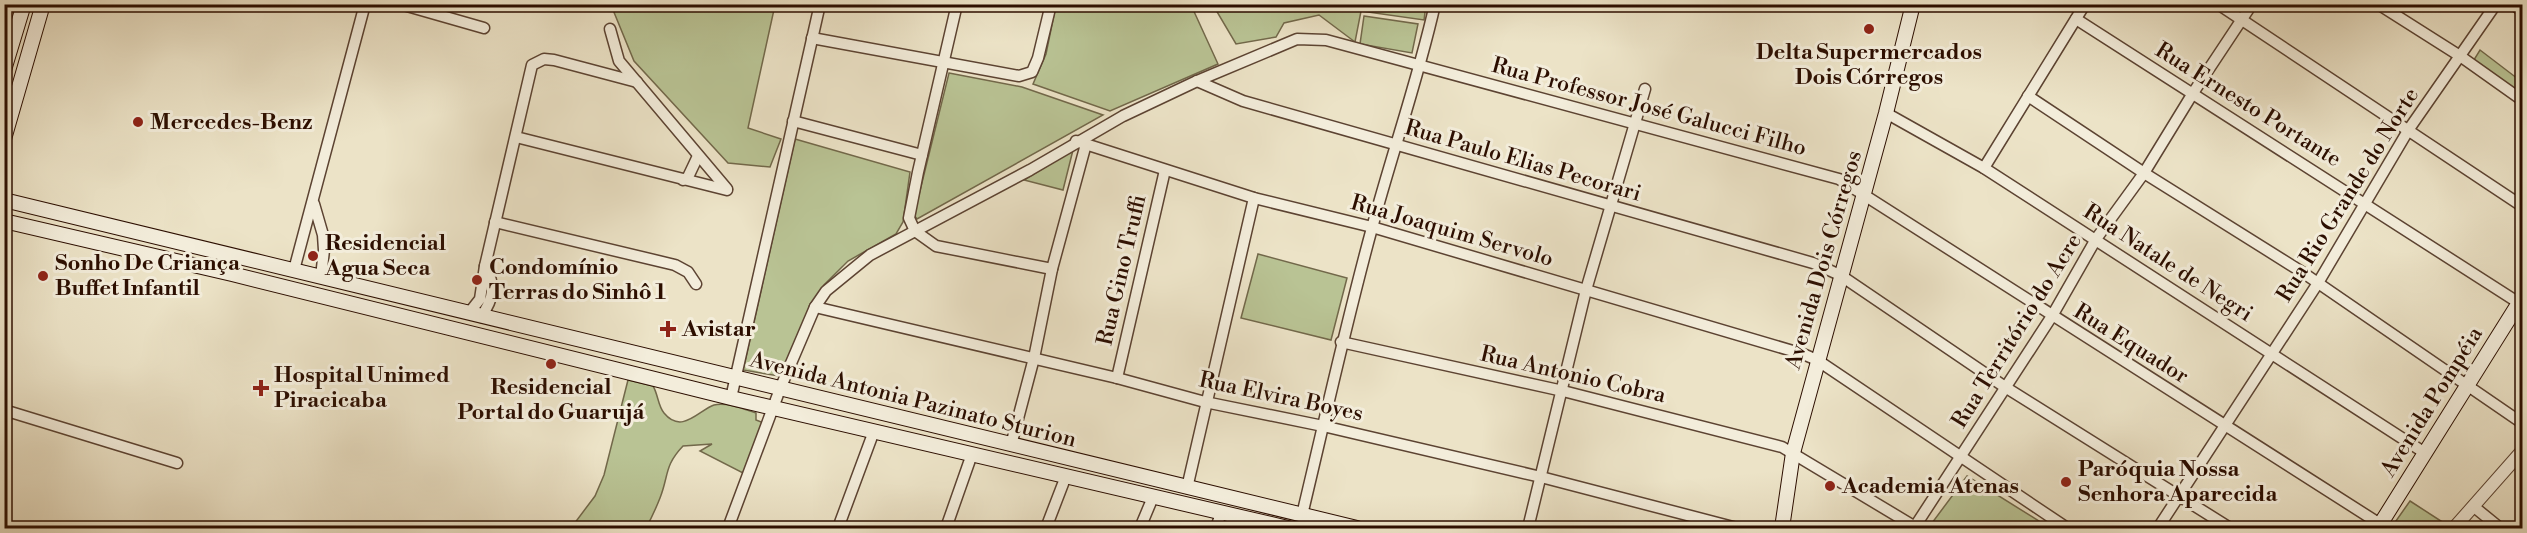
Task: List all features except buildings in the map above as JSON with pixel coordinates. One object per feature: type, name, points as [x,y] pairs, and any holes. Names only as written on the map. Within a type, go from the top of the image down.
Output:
[{"type":"main road","points":[[4,70],[24,4]]},
{"type":"main road","points":[[4,139],[43,4]]},
{"type":"main road","name":"Avenida Dois Córregos","points":[[1782,528],[1793,453],[1886,113],[1913,4]]},
{"type":"main road","points":[[13,41],[24,32],[29,36],[30,49]]},
{"type":"main road","name":"Avenida Antonia Pazinato Sturion","points":[[4,200],[1356,528]]},
{"type":"main road","name":"Avenida Antonia Pazinato Sturion","points":[[4,221],[469,332],[731,398],[773,406],[1221,513],[1249,524],[1288,528]]},
{"type":"main road","points":[[128,249],[139,243],[206,260],[219,252]]},
{"type":"main road","points":[[421,321],[429,313],[432,304]]},
{"type":"main road","name":"Avenida Pompéia","points":[[2379,526],[2520,306]]},
{"type":"main road","points":[[469,332],[479,327],[475,315]]},
{"type":"main road","points":[[1152,497],[1162,486],[1187,488]]},
{"type":"street","points":[[294,270],[365,4]]},
{"type":"street","points":[[400,4],[484,28]]},
{"type":"street","points":[[731,398],[820,4]]},
{"type":"street","points":[[957,4],[909,218],[915,231],[936,246],[1052,269]]},
{"type":"street","points":[[812,38],[1018,76],[1032,72],[1038,58],[1051,4]]},
{"type":"street","points":[[1302,515],[1341,342],[1395,146],[1421,66],[1435,4]]},
{"type":"street","points":[[1984,168],[2085,4]]},
{"type":"street","points":[[2218,4],[2523,206]]},
{"type":"street","name":"Rua Território do Acre","points":[[1916,528],[2052,316],[2096,239],[2144,173],[2252,4]]},
{"type":"street","points":[[2378,4],[2460,56],[2523,100]]},
{"type":"street","name":"Rua Rio Grande do Norte","points":[[2158,528],[2223,425],[2318,283],[2409,129],[2496,4]]},
{"type":"street","points":[[2512,4],[2523,11]]},
{"type":"street","name":"Rua Ernesto Portante","points":[[2076,19],[2366,203],[2520,306]]},
{"type":"street","points":[[516,137],[727,190],[619,61],[609,28]]},
{"type":"street","name":"Rua Professor José Galucci Filho","points":[[728,528],[780,389],[815,307],[826,291],[870,255],[1081,142],[1123,116],[1197,81],[1297,39],[1326,40],[1839,179],[1864,193]]},
{"type":"street","points":[[475,315],[490,302],[493,285],[485,266],[532,65],[544,59],[554,60],[637,82]]},
{"type":"street","name":"Rua Paulo Elias Pecorari","points":[[1197,81],[1243,101],[1395,146],[1813,263],[1840,275],[2005,387],[2230,528]]},
{"type":"street","points":[[1528,528],[1587,290],[1645,89]]},
{"type":"street","points":[[2028,96],[2144,173],[2318,283],[2523,423]]},
{"type":"street","name":"Rua Natale de Negri","points":[[1886,113],[1984,168],[2425,453]]},
{"type":"street","points":[[793,121],[922,155]]},
{"type":"street","points":[[1011,445],[1034,358],[1081,142]]},
{"type":"street","name":"Rua Joaquim Servolo","points":[[1081,142],[1254,198],[1372,227],[1803,354],[1817,360],[2067,528]]},
{"type":"street","points":[[683,180],[688,177],[698,156]]},
{"type":"street","name":"Rua Gino Truffi","points":[[1117,378],[1165,170]]},
{"type":"street","name":"Rua Equador","points":[[1864,193],[2379,526]]},
{"type":"street","points":[[1187,488],[1205,402],[1254,198]]},
{"type":"street","points":[[313,202],[323,235],[321,277]]},
{"type":"street","points":[[495,222],[675,265],[688,272],[696,284]]},
{"type":"street","name":"Rua Elvira Boyes","points":[[815,307],[1117,378],[1205,402],[1323,426],[1541,477],[1737,528]]},
{"type":"street","name":"Rua Antonio Cobra","points":[[1341,342],[1563,391],[1782,447],[1916,528]]},
{"type":"street","points":[[4,410],[177,463]]},
{"type":"street","points":[[838,528],[874,431]]},
{"type":"street","points":[[2454,528],[2523,451]]},
{"type":"street","points":[[946,528],[972,454]]},
{"type":"street","points":[[1046,528],[1066,476]]},
{"type":"street","points":[[1140,528],[1152,497]]},
{"type":"street","points":[[1247,502],[1249,524]]},
{"type":"street","points":[[2473,506],[2500,528]]},
{"type":"street","points":[[1216,528],[1221,513]]},
{"type":"green space","points":[[611,5],[775,5],[748,128],[781,139],[770,167],[728,163],[634,61]]},
{"type":"green space","points":[[1056,5],[1191,5],[1218,64],[1110,111],[1033,84],[1046,54]]},
{"type":"green space","points":[[1213,5],[1426,5],[1424,20],[1361,11],[1355,42],[1319,15],[1284,23],[1276,37],[1236,44]]},
{"type":"green space","points":[[1364,16],[1418,24],[1412,53],[1360,44]]},
{"type":"green space","points":[[2480,50],[2522,82],[2522,97],[2472,63]]},
{"type":"green space","points":[[949,73],[1022,87],[1103,115],[917,219],[914,215]]},
{"type":"green space","points":[[795,139],[910,172],[903,222],[896,234],[848,261],[824,285],[779,376],[743,370]]},
{"type":"green space","points":[[1073,150],[1063,190],[1024,180]]},
{"type":"green space","points":[[1258,254],[1347,278],[1331,340],[1241,318]]},
{"type":"green space","points":[[628,380],[653,386],[664,413],[677,422],[690,419],[714,405],[724,404],[756,413],[756,420],[764,423],[743,473],[700,451],[712,444],[683,446],[670,465],[660,498],[646,528],[571,528],[595,496],[604,475]]},
{"type":"green space","points":[[1967,476],[2050,528],[1929,527]]},
{"type":"green space","points":[[2410,501],[2444,523],[2440,528],[2391,528]]},
{"type":"place","name":"Delta Supermercados Dois Córregos","points":[[1869,29]]},
{"type":"place","name":"Mercedes-Benz","points":[[138,122]]},
{"type":"place","name":"Residencial Agua Seca","points":[[313,256]]},
{"type":"place","name":"Sonho De Criança Buffet Infantil","points":[[43,276]]},
{"type":"place","name":"Condomínio Terras do Sinhô 1","points":[[477,280]]},
{"type":"place","name":"Avistar","points":[[668,329]]},
{"type":"place","name":"Residencial Portal do Guarujá","points":[[551,364]]},
{"type":"place","name":"Hospital Unimed Piracicaba","points":[[261,388]]},
{"type":"place","name":"Paróquia Nossa Senhora Aparecida","points":[[2066,482]]},
{"type":"place","name":"Academia Atenas","points":[[1830,486]]}]
